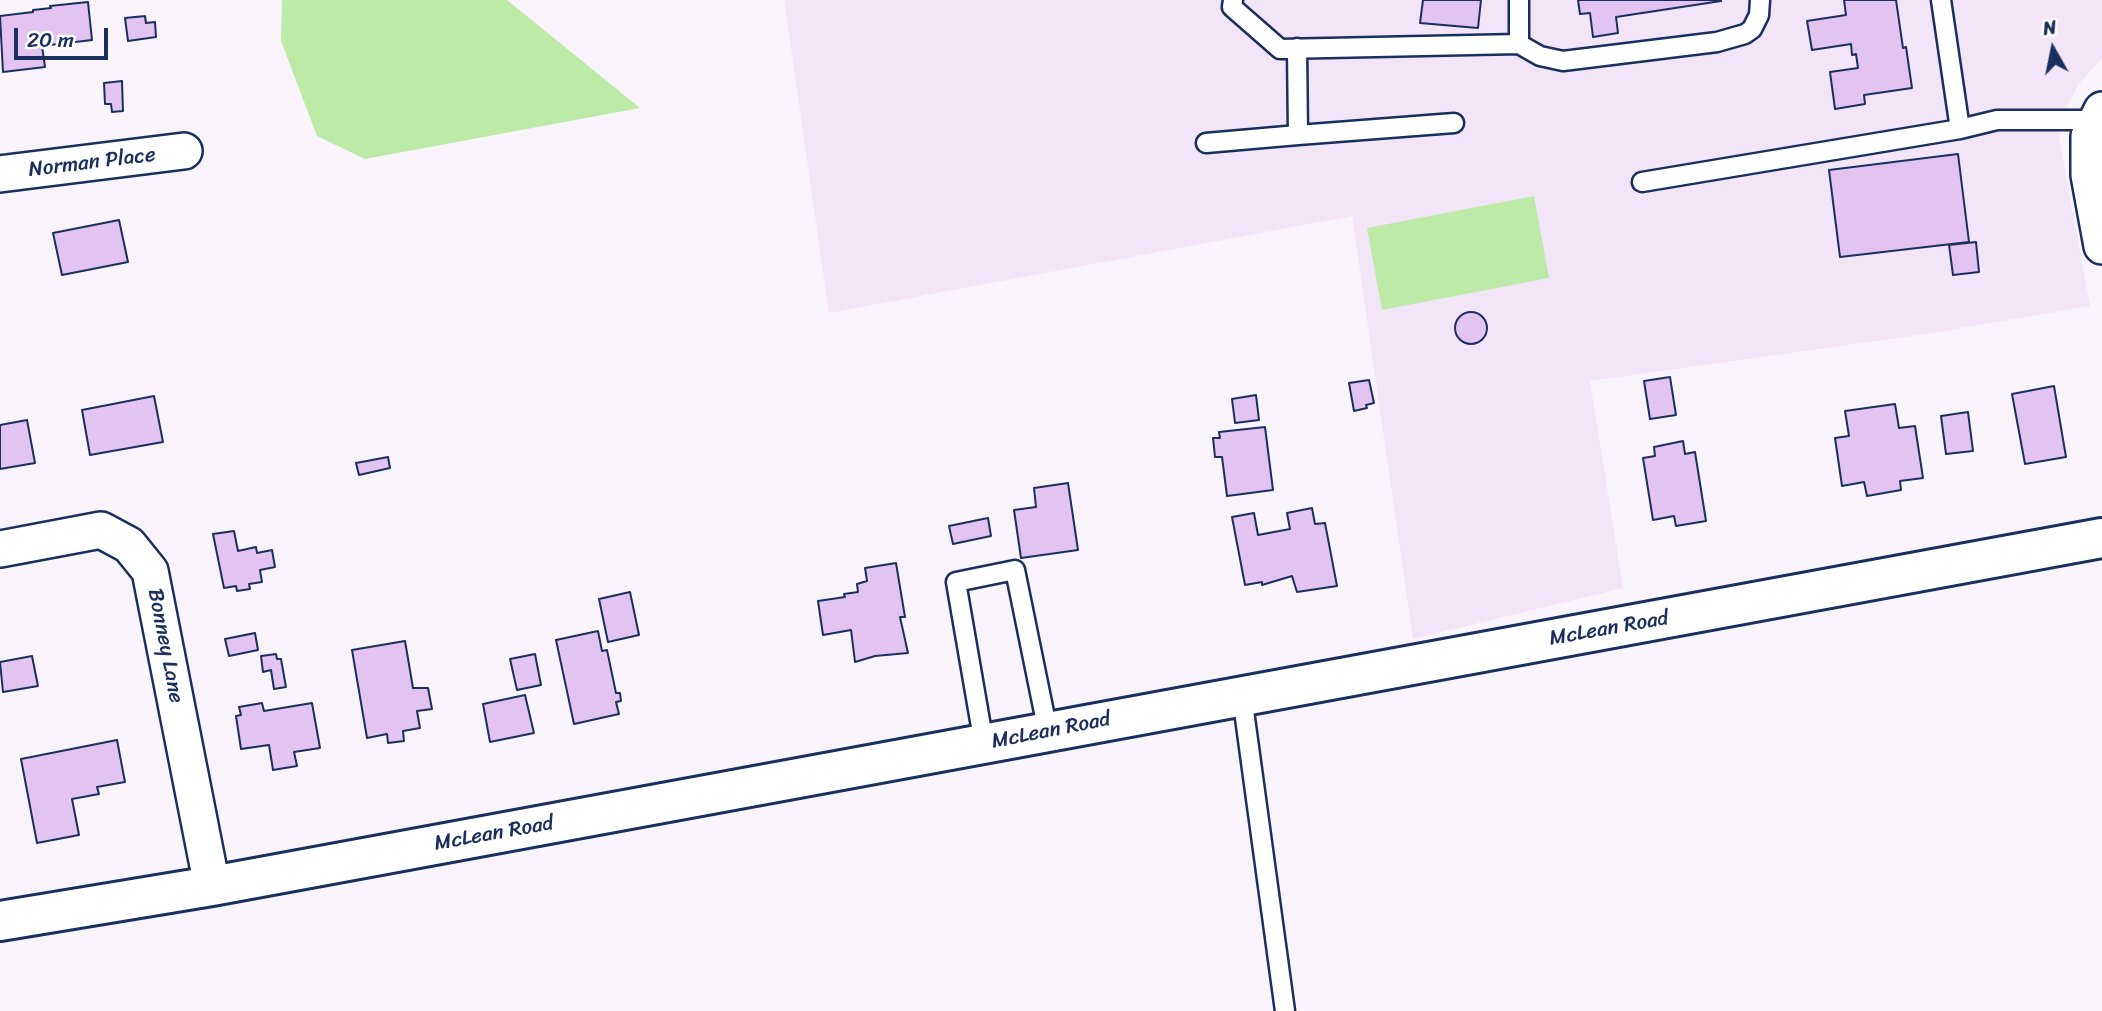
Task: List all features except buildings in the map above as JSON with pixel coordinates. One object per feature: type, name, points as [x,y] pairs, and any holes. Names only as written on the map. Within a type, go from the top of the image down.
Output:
[{"type":"street","points":[[2099,115],[2089,136],[2089,174],[2102,246]]},
{"type":"street","name":"Norman Place","points":[[0,174],[184,151]]},
{"type":"street","name":"Bonney Lane","points":[[0,549],[101,530],[129,545],[150,571],[212,886]]},
{"type":"street","name":"McLean Road","points":[[0,921],[212,886],[2102,538]]},
{"type":"lane","points":[[1233,0],[1232,7],[1280,48],[1519,44],[1540,56],[1563,61],[1717,42],[1745,34],[1752,29],[1759,15],[1760,0]]},
{"type":"lane","points":[[1519,0],[1519,44]]},
{"type":"lane","points":[[1941,0],[1960,129]]},
{"type":"lane","points":[[1297,48],[1298,135]]},
{"type":"lane","points":[[1642,182],[1960,129],[1997,120],[2099,115]]},
{"type":"lane","points":[[1206,144],[1454,123]]},
{"type":"lane","points":[[984,744],[956,582],[1015,570],[1048,732]]},
{"type":"lane","points":[[1242,696],[1285,1011]]},
{"type":"shaded area","points":[[784,0],[2102,0],[2102,58],[2078,85],[2067,107],[2059,137],[2090,306],[1926,334],[1590,381],[1623,588],[1413,639],[1352,216],[829,313]]},
{"type":"green space","points":[[282,0],[507,0],[640,108],[365,159],[317,136],[281,41]]},
{"type":"green space","points":[[1534,196],[1549,278],[1382,310],[1367,228]]}]
